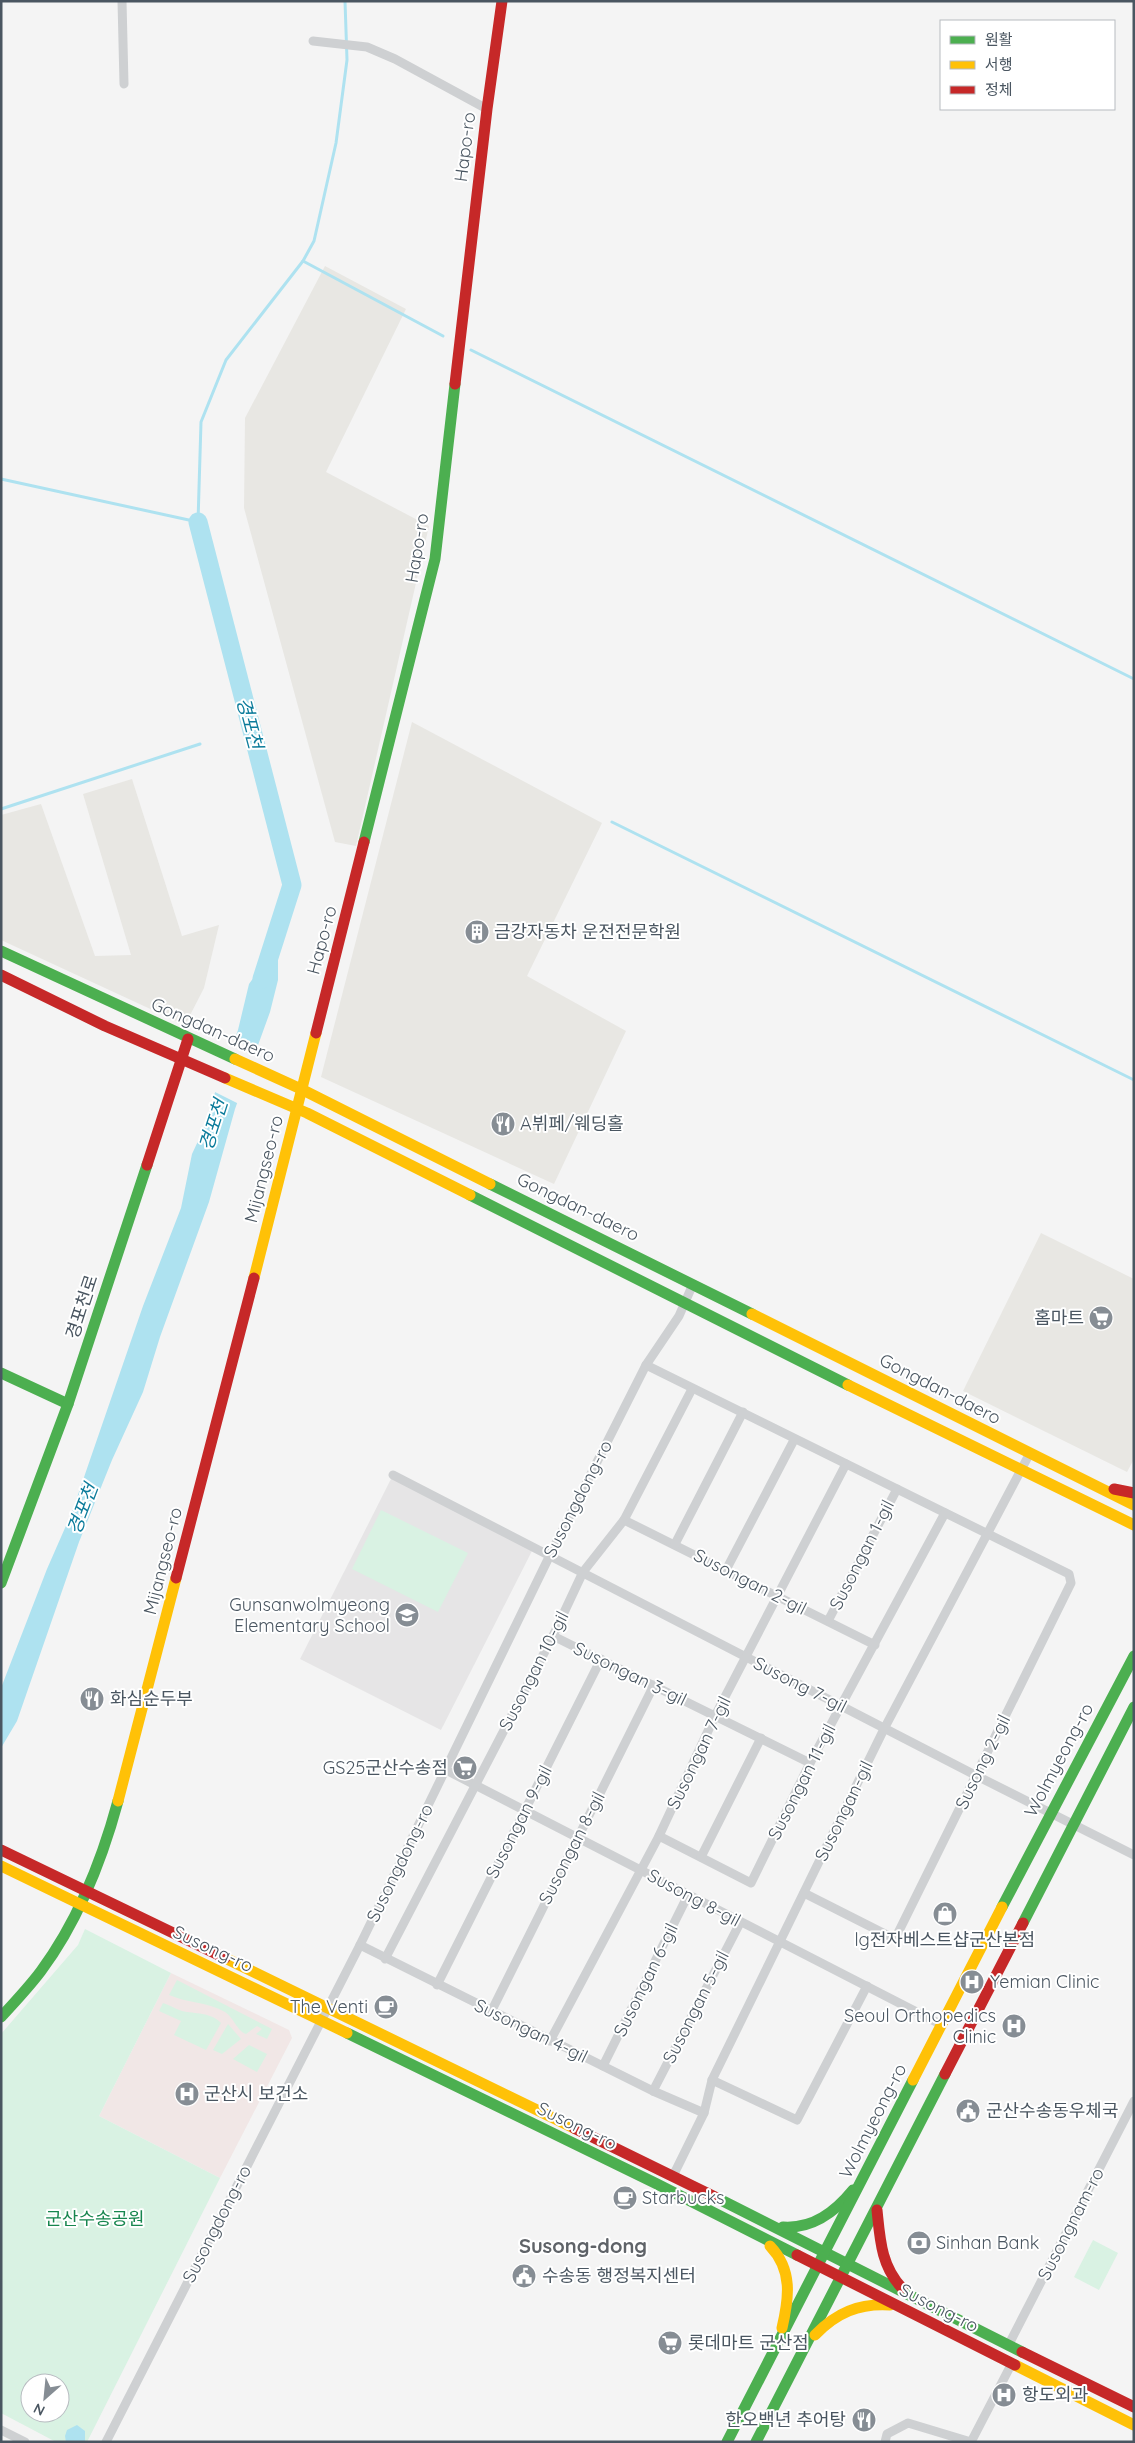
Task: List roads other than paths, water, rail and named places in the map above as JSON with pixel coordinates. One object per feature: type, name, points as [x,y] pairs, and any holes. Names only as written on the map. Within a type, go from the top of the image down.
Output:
[{"type":"street","points":[[122,1],[124,84]]},
{"type":"street","name":"Hapo-ro","points":[[301,1089],[435,559],[487,108],[502,1]]},
{"type":"street","points":[[313,41],[367,47],[395,59],[487,108]]},
{"type":"street","name":"Gongdan-daero","points":[[1,952],[301,1089],[1134,1505]]},
{"type":"street","name":"Gongdan-daero","points":[[1,975],[105,1026],[297,1108],[513,1215],[684,1304],[1134,1525]]},
{"type":"street","name":"경포천로","points":[[1,1583],[68,1404],[182,1059],[191,1040]]},
{"type":"street","name":"Mijangseo-ro","points":[[1,2017],[45,1966],[100,1859],[116,1810],[301,1089]]},
{"type":"street","name":"Susongdong-ro","points":[[106,2442],[360,1945],[550,1555],[646,1366],[678,1316],[693,1284]]},
{"type":"street","name":"Susongan 1-gil","points":[[646,1366],[743,1412],[794,1440],[989,1533]]},
{"type":"street","points":[[1,1373],[68,1404]]},
{"type":"street","name":"Susongan 10-gil","points":[[385,1959],[553,1636],[583,1572],[624,1520],[692,1389]]},
{"type":"street","points":[[675,1544],[743,1412]]},
{"type":"street","points":[[726,1570],[794,1440]]},
{"type":"street","name":"Susongan-gil","points":[[673,2176],[704,2113],[712,2080],[781,1943],[884,1729],[1030,1453]]},
{"type":"street","name":"Susongan 7-gil","points":[[550,2041],[640,1870],[660,1836],[715,1716],[846,1464]]},
{"type":"street","name":"Susong 7-gil","points":[[393,1475],[884,1729],[1134,1855]]},
{"type":"street","points":[[1081,1479],[1134,1493]]},
{"type":"street","name":"Susongan 1-gil","points":[[828,1621],[897,1489]]},
{"type":"street","points":[[1102,1510],[1134,1531]]},
{"type":"street","name":"Susongan 11-gil","points":[[660,1836],[751,1883],[810,1762],[945,1513]]},
{"type":"street","name":"Susongan 2-gil","points":[[624,1520],[875,1644]]},
{"type":"street","name":"Susong 2-gil","points":[[804,1893],[895,1939],[1071,1583],[1069,1574],[989,1533]]},
{"type":"street","name":"Susongan 3-gil","points":[[553,1636],[810,1762]]},
{"type":"street","name":"Wolmyeong-ro","points":[[727,2442],[819,2267],[1050,1814],[1134,1656]]},
{"type":"street","name":"Susongan 9-gil","points":[[437,1985],[601,1659]]},
{"type":"street","name":"Susongan 8-gil","points":[[491,2012],[654,1685]]},
{"type":"street","points":[[756,2442],[1134,1707]]},
{"type":"street","points":[[700,1857],[761,1738]]},
{"type":"street","name":"Susong 8-gil","points":[[446,1770],[740,1923],[942,2025]]},
{"type":"street","name":"Susong-ro","points":[[1,1850],[673,2176],[1008,2346],[1134,2407]]},
{"type":"street","name":"Susong-ro","points":[[1,1866],[321,2020],[1134,2425]]},
{"type":"street","name":"Susongan 6-gil","points":[[603,2066],[688,1895]]},
{"type":"street","name":"Susongan 5-gil","points":[[653,2091],[740,1923]]},
{"type":"street","name":"Susongan 4-gil","points":[[360,1945],[550,2041],[653,2091],[704,2113]]},
{"type":"street","points":[[712,2080],[798,2120],[867,1986]]},
{"type":"street","name":"Susongnam-ro","points":[[1008,2346],[1134,2101]]},
{"type":"street","points":[[766,2222],[795,2229],[815,2222],[838,2206],[866,2172]]},
{"type":"street","points":[[876,2210],[884,2258],[890,2274],[908,2295]]},
{"type":"street","points":[[757,2236],[778,2252],[784,2262],[787,2274],[788,2300],[778,2344]]},
{"type":"street","points":[[806,2345],[824,2325],[849,2309],[882,2304],[897,2306]]},
{"type":"street","points":[[885,2442],[887,2434],[908,2423],[971,2442],[1011,2365]]},
{"type":"street","points":[[1,2430],[25,2442]]},
{"type":"water","points":[[278,944],[278,980],[270,1012],[235,1109],[209,1202],[160,1337],[143,1392],[112,1460],[79,1542],[17,1721],[1,1748],[1,1688],[47,1569],[72,1512],[143,1306],[181,1208],[192,1154],[206,1124],[213,1098],[238,1030],[249,984]]},
{"type":"water","points":[[77,2425],[85,2431],[85,2441],[66,2442],[67,2430]]},
{"type":"waterway","points":[[1,479],[198,522],[201,422],[226,360],[303,261],[314,241],[336,143],[347,60],[345,1]]},
{"type":"waterway","points":[[303,261],[443,336]]},
{"type":"waterway","points":[[471,350],[1134,679]]},
{"type":"waterway","name":"경포천","points":[[198,522],[292,885],[262,979]]},
{"type":"waterway","points":[[1,809],[200,744]]},
{"type":"waterway","points":[[612,822],[1134,1080]]},
{"type":"place","name":"금강자동차 운전전문학원","points":[[477,932]]},
{"type":"place","name":"A뷔페/웨딩홀","points":[[503,1124]]},
{"type":"place","name":"홈마트","points":[[1101,1318]]},
{"type":"place","name":"Gunsanwolmyeong Elementary School","points":[[407,1615]]},
{"type":"place","name":"화심순두부","points":[[92,1699]]},
{"type":"place","name":"GS25군산수송점","points":[[465,1768]]},
{"type":"place","name":"lg전자베스트샵군산본점","points":[[945,1914]]},
{"type":"place","name":"Yemian Clinic","points":[[972,1982]]},
{"type":"place","name":"The Venti","points":[[386,2007]]},
{"type":"place","name":"Seoul Orthopedics Clinic","points":[[1014,2026]]},
{"type":"place","name":"군산시 보건소","points":[[187,2094]]},
{"type":"place","name":"군산수송동우체국","points":[[968,2111]]},
{"type":"place","name":"Starbucks","points":[[625,2198]]},
{"type":"place","name":"Sinhan Bank","points":[[919,2243]]},
{"type":"place","name":"수송동 행정복지센터","points":[[524,2276]]},
{"type":"place","name":"롯데마트 군산점","points":[[670,2343]]},
{"type":"place","name":"항도외과","points":[[1004,2395]]},
{"type":"place","name":"한오백년 추어탕","points":[[864,2420]]},
{"type":"district","name":"Susong-dong","points":[[583,2246]]},
{"type":"park label","name":"군산수송공원","points":[[95,2219]]}]
